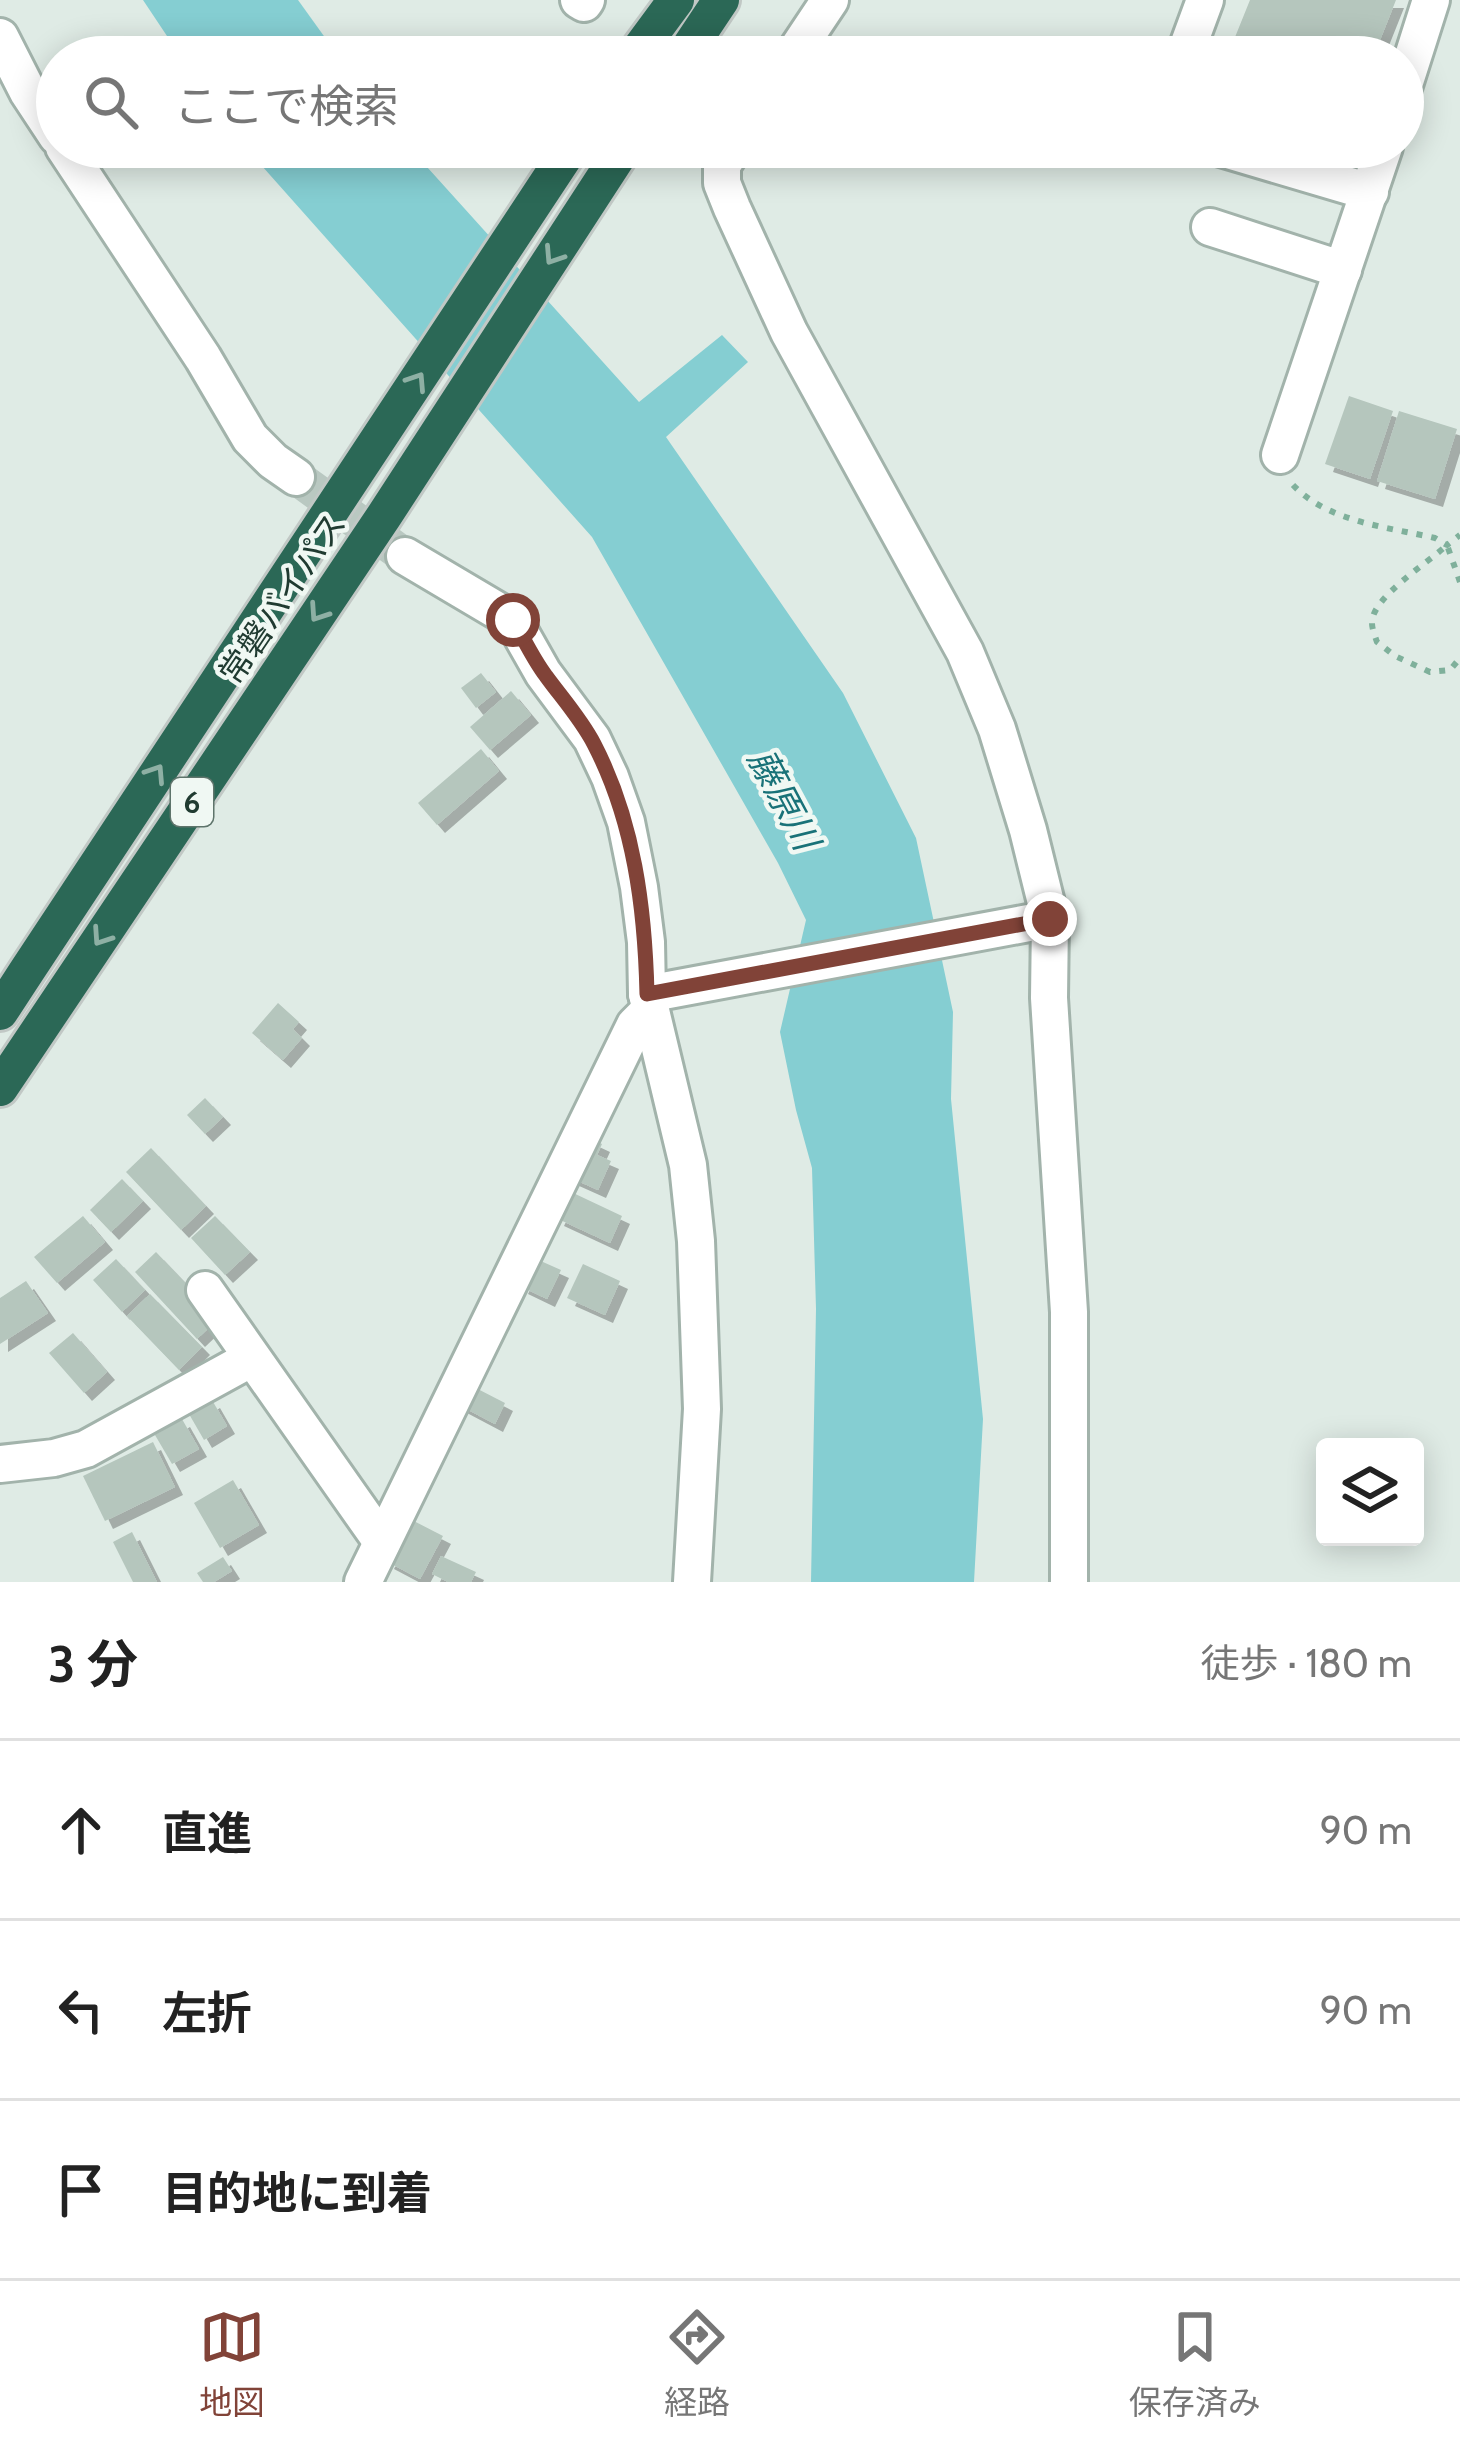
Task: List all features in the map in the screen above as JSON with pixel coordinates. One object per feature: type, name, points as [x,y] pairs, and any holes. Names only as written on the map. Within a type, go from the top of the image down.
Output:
[{"type":"highway","points":[[649,36],[676,0]]},
{"type":"highway","points":[[697,36],[721,0]]},
{"type":"highway","name":"常磐バイパス","points":[[0,1012],[557,168]]},
{"type":"highway","name":"常磐バイパス","points":[[0,1088],[384,516],[610,168]]},
{"type":"street","points":[[806,36],[830,0]]},
{"type":"street","points":[[1192,36],[1205,0]]},
{"type":"street","points":[[1420,36],[1431,0]]},
{"type":"street","points":[[0,37],[36,104]]},
{"type":"street","points":[[78,168],[250,438],[296,477]]},
{"type":"street","points":[[722,168],[722,183],[732,208],[789,332],[965,652],[998,729],[1050,919],[1049,998],[1069,1312],[1069,1582]]},
{"type":"street","points":[[1289,168],[1370,192]]},
{"type":"street","points":[[1280,455],[1377,168]]},
{"type":"street","points":[[1210,227],[1342,270]]},
{"type":"street","points":[[405,556],[513,620],[543,673],[592,739],[626,822],[639,887],[649,1002],[688,1165],[696,1241],[702,1409],[692,1582]]},
{"type":"street","points":[[363,1582],[649,1002],[1050,919]]},
{"type":"street","points":[[205,1290],[382,1542]]},
{"type":"street","points":[[0,1464],[86,1449],[252,1358]]},
{"type":"path","points":[[1280,455],[1286,477],[1305,497],[1335,514],[1448,544],[1460,582]]},
{"type":"path","points":[[1460,535],[1391,590],[1371,622],[1376,642],[1430,672],[1450,670],[1460,658]]},
{"type":"water","points":[[143,0],[298,0],[324,36],[167,36]]},
{"type":"water","name":"藤原川","points":[[264,168],[428,168],[639,402],[722,335],[748,362],[666,437],[843,693],[916,838],[953,1012],[951,1099],[983,1419],[974,1582],[811,1582],[816,1309],[812,1168],[780,1032],[806,920],[592,537]]},
{"type":"building","points":[[1250,0],[1396,0],[1382,36],[1235,36]]},
{"type":"building","points":[[1349,396],[1393,411],[1370,479],[1325,464]]},
{"type":"building","points":[[1399,411],[1457,429],[1435,499],[1377,481]]},
{"type":"building","points":[[481,673],[496,692],[476,708],[461,688]]},
{"type":"building","points":[[511,691],[531,715],[490,750],[470,727]]},
{"type":"building","points":[[481,749],[499,771],[437,825],[418,803]]},
{"type":"building","points":[[278,1003],[299,1022],[293,1029],[302,1038],[283,1060],[252,1033]]},
{"type":"building","points":[[205,1098],[223,1117],[205,1134],[187,1115]]},
{"type":"building","points":[[587,1137],[602,1144],[597,1155],[611,1161],[598,1190],[569,1177]]},
{"type":"building","points":[[151,1148],[206,1206],[181,1230],[126,1172]]},
{"type":"building","points":[[122,1179],[143,1201],[111,1232],[90,1210]]},
{"type":"building","points":[[569,1191],[622,1216],[610,1243],[556,1218]]},
{"type":"building","points":[[83,1216],[105,1242],[57,1283],[34,1257]]},
{"type":"building","points":[[215,1216],[250,1252],[225,1275],[191,1238]]},
{"type":"building","points":[[156,1252],[219,1318],[197,1339],[135,1272]]},
{"type":"building","points":[[534,1258],[561,1270],[547,1299],[520,1286]]},
{"type":"building","points":[[116,1259],[145,1290],[122,1312],[93,1280]]},
{"type":"building","points":[[583,1264],[620,1281],[605,1315],[567,1298]]},
{"type":"building","points":[[26,1281],[48,1313],[0,1344],[0,1298]]},
{"type":"building","points":[[150,1294],[202,1347],[179,1370],[127,1316]]},
{"type":"building","points":[[73,1333],[107,1372],[84,1393],[49,1353]]},
{"type":"building","points":[[470,1385],[505,1403],[495,1424],[459,1405]]},
{"type":"building","points":[[212,1400],[227,1426],[204,1440],[189,1414]]},
{"type":"building","points":[[182,1419],[199,1449],[172,1464],[155,1435]]},
{"type":"building","points":[[153,1442],[175,1487],[105,1521],[83,1476]]},
{"type":"building","points":[[233,1480],[259,1525],[220,1548],[194,1503]]},
{"type":"building","points":[[408,1518],[443,1536],[420,1579],[386,1561]]},
{"type":"building","points":[[132,1532],[157,1582],[133,1582],[113,1542]]},
{"type":"building","points":[[441,1556],[476,1572],[471,1582],[448,1582],[432,1574]]},
{"type":"building","points":[[223,1557],[232,1571],[214,1582],[203,1582],[197,1573]]},
{"type":"tunnel","points":[[296,477],[405,556]]},
{"type":"route","points":[[513,620],[543,673],[592,739],[610,777],[626,822],[639,887],[647,994],[1050,919]]}]
